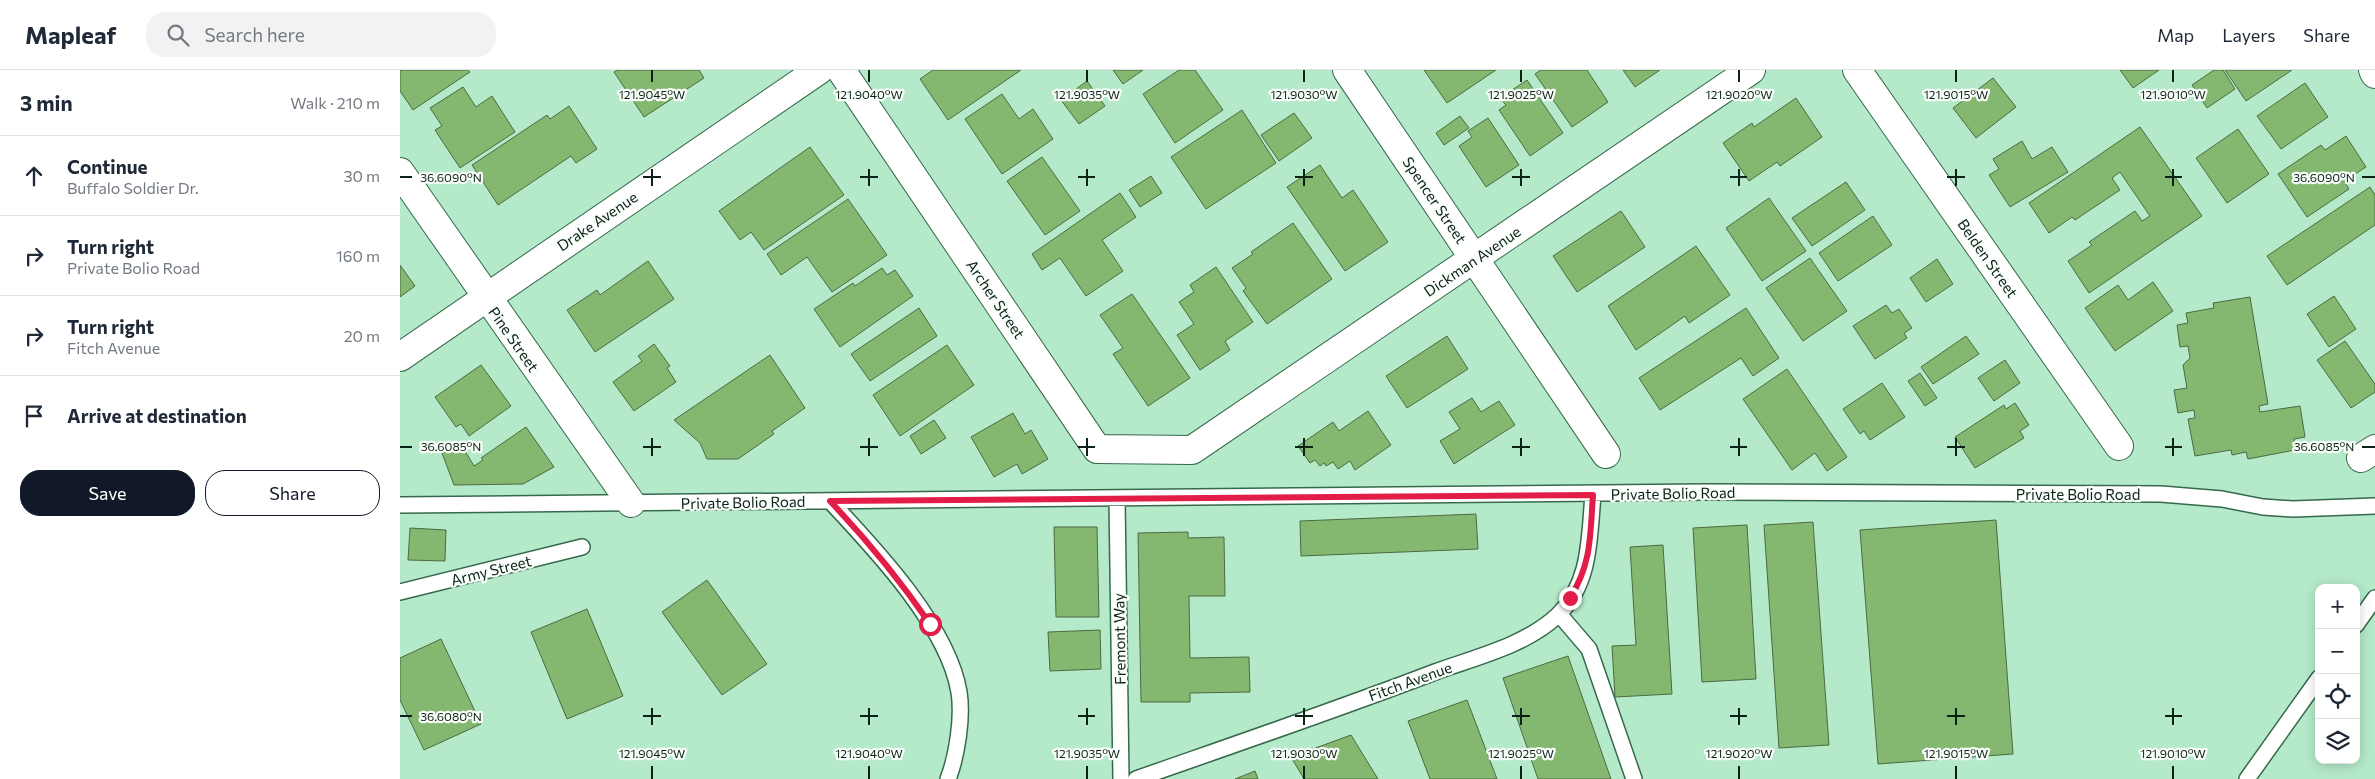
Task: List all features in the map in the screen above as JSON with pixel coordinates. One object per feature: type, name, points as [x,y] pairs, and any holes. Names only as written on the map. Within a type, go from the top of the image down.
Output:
[{"type":"street","name":"Drake Avenue","points":[[400,356],[819,70]]},
{"type":"street","name":"Archer Street","points":[[841,70],[1097,449],[1192,450]]},
{"type":"street","name":"Spencer Street","points":[[1347,70],[1606,454]]},
{"type":"street","name":"Dickman Avenue","points":[[1192,450],[1751,70]]},
{"type":"street","name":"Belden Street","points":[[1857,70],[2119,446]]},
{"type":"street","points":[[2372,70],[2375,74]]},
{"type":"street","name":"Pine Street","points":[[400,172],[485,297],[631,504]]},
{"type":"lane","name":"Private Bolio Road","points":[[400,505],[1593,495],[1705,492],[2161,494],[2222,499],[2263,507],[2375,506]]},
{"type":"lane","name":"Fitch Avenue","points":[[1136,779],[1521,640],[1540,629],[1559,614],[1581,582],[1587,564],[1593,495]]},
{"type":"lane","name":"Fremont Way","points":[[1117,499],[1121,779]]},
{"type":"lane","points":[[830,501],[876,551],[908,591],[930,624],[947,658],[959,693],[958,738],[948,779]]},
{"type":"lane","name":"Army Street","points":[[400,592],[582,547]]},
{"type":"lane","points":[[2360,619],[2375,598]]},
{"type":"lane","points":[[1559,614],[1590,649],[1634,779]]},
{"type":"lane","points":[[2247,779],[2315,684]]},
{"type":"building","points":[[400,70],[468,70],[470,72],[413,110],[400,91]]},
{"type":"building","points":[[618,70],[699,70],[704,78],[644,117],[614,72]]},
{"type":"building","points":[[933,70],[1021,70],[948,120],[920,79]]},
{"type":"building","points":[[1113,70],[1143,70],[1123,84]]},
{"type":"building","points":[[1179,70],[1195,70],[1223,110],[1175,143],[1143,94]]},
{"type":"building","points":[[1424,70],[1496,70],[1447,103]]},
{"type":"building","points":[[1541,70],[1587,70],[1608,102],[1572,127],[1535,74]]},
{"type":"building","points":[[1623,70],[1660,70],[1635,87]]},
{"type":"building","points":[[2120,70],[2159,70],[2133,88]]},
{"type":"building","points":[[2214,70],[2223,70],[2235,89],[2207,108],[2192,85]]},
{"type":"building","points":[[2225,70],[2292,70],[2246,101]]},
{"type":"building","points":[[1993,78],[2016,107],[1976,138],[1953,108]]},
{"type":"building","points":[[1527,80],[1563,133],[1530,156],[1499,110],[1506,105],[1500,98]]},
{"type":"building","points":[[1087,81],[1105,106],[1079,124],[1061,100]]},
{"type":"building","points":[[2305,83],[2328,117],[2281,149],[2257,116]]},
{"type":"building","points":[[463,87],[476,107],[492,96],[515,132],[460,168],[435,130],[442,126],[430,108]]},
{"type":"building","points":[[1002,94],[1019,119],[1033,109],[1053,139],[1002,174],[965,119]]},
{"type":"building","points":[[1796,98],[1822,137],[1780,166],[1777,162],[1749,181],[1723,143],[1752,123],[1754,127]]},
{"type":"building","points":[[569,106],[597,149],[576,163],[571,156],[498,205],[472,165],[547,115],[550,119]]},
{"type":"building","points":[[1242,110],[1276,163],[1206,209],[1171,157]]},
{"type":"building","points":[[1294,113],[1312,138],[1279,161],[1261,135]]},
{"type":"building","points":[[1460,116],[1469,128],[1444,145],[1436,133]]},
{"type":"building","points":[[1488,118],[1519,165],[1486,187],[1459,146],[1472,137],[1468,131]]},
{"type":"building","points":[[2140,127],[2202,216],[2089,293],[2068,261],[2092,245],[2089,242],[2135,211],[2142,221],[2150,216],[2120,172],[2112,178],[2120,190],[2075,220],[2072,217],[2049,233],[2029,203]]},
{"type":"building","points":[[2238,129],[2269,174],[2227,203],[2196,158]]},
{"type":"building","points":[[2346,136],[2366,167],[2344,181],[2349,189],[2307,217],[2278,174],[2321,145],[2325,150]]},
{"type":"building","points":[[2022,141],[2032,159],[2052,147],[2068,172],[2010,207],[1989,175],[1999,169],[1993,159]]},
{"type":"building","points":[[810,147],[844,195],[764,250],[751,232],[740,240],[719,211]]},
{"type":"building","points":[[1042,157],[1080,211],[1045,235],[1007,181]]},
{"type":"building","points":[[1320,165],[1342,198],[1353,190],[1388,242],[1345,271],[1287,187]]},
{"type":"building","points":[[1151,176],[1162,193],[1140,207],[1129,190]]},
{"type":"building","points":[[1846,182],[1865,210],[1812,246],[1792,218]]},
{"type":"building","points":[[2370,187],[2375,195],[2375,225],[2287,285],[2267,256]]},
{"type":"building","points":[[1120,193],[1136,217],[1102,240],[1123,271],[1086,296],[1060,258],[1042,270],[1032,254]]},
{"type":"building","points":[[1769,198],[1806,251],[1762,281],[1726,228]]},
{"type":"building","points":[[848,199],[887,255],[832,292],[807,257],[781,275],[767,254]]},
{"type":"building","points":[[1621,211],[1645,247],[1577,292],[1553,256]]},
{"type":"building","points":[[1873,216],[1892,245],[1838,281],[1819,253]]},
{"type":"building","points":[[1293,223],[1332,279],[1267,324],[1243,291],[1246,288],[1232,268],[1253,254],[1251,252]]},
{"type":"building","points":[[1696,246],[1730,295],[1689,323],[1685,316],[1636,350],[1608,306]]},
{"type":"building","points":[[1810,258],[1847,311],[1803,341],[1766,288]]},
{"type":"building","points":[[1937,259],[1953,284],[1926,302],[1910,278]]},
{"type":"building","points":[[648,261],[674,299],[595,352],[567,310],[597,290],[600,295]]},
{"type":"building","points":[[400,265],[415,286],[400,297]]},
{"type":"building","points":[[1216,267],[1253,322],[1225,341],[1230,350],[1200,370],[1177,335],[1194,324],[1179,302],[1194,292],[1190,285]]},
{"type":"building","points":[[882,268],[887,275],[895,270],[913,296],[840,347],[814,309],[853,283],[855,286]]},
{"type":"building","points":[[2153,282],[2173,311],[2115,351],[2085,308],[2118,285],[2128,300]]},
{"type":"building","points":[[1132,294],[1190,378],[1148,406],[1113,354],[1123,348],[1100,315]]},
{"type":"building","points":[[2334,296],[2356,329],[2329,347],[2307,314]]},
{"type":"building","points":[[2250,297],[2268,404],[2259,406],[2260,412],[2300,406],[2305,437],[2294,439],[2295,450],[2248,459],[2246,452],[2232,455],[2231,450],[2195,456],[2188,419],[2195,418],[2194,410],[2178,413],[2174,390],[2187,388],[2183,365],[2190,358],[2188,346],[2180,347],[2177,325],[2188,323],[2186,313],[2214,308],[2213,303]]},
{"type":"building","points":[[1886,305],[1892,313],[1899,309],[1912,328],[1904,333],[1907,338],[1875,359],[1853,326]]},
{"type":"building","points":[[919,308],[937,336],[870,381],[851,354]]},
{"type":"building","points":[[1746,308],[1779,358],[1753,376],[1741,358],[1660,410],[1639,378]]},
{"type":"building","points":[[1447,336],[1468,369],[1407,408],[1386,376]]},
{"type":"building","points":[[1966,336],[1979,354],[1933,384],[1921,367]]},
{"type":"building","points":[[2345,341],[2375,384],[2375,392],[2351,408],[2317,360]]},
{"type":"building","points":[[654,344],[670,366],[667,368],[676,382],[634,411],[613,382],[642,361],[638,356]]},
{"type":"building","points":[[947,345],[974,385],[900,436],[873,395]]},
{"type":"building","points":[[770,355],[805,408],[772,431],[774,434],[738,459],[707,459],[700,443],[674,420]]},
{"type":"building","points":[[2005,360],[2020,383],[1994,401],[1978,378]]},
{"type":"building","points":[[481,365],[511,406],[469,436],[461,424],[456,427],[435,397]]},
{"type":"building","points":[[1787,369],[1847,457],[1827,471],[1815,453],[1792,470],[1743,399]]},
{"type":"building","points":[[1920,373],[1937,398],[1925,406],[1908,381]]},
{"type":"building","points":[[1882,383],[1905,417],[1870,440],[1864,431],[1860,434],[1843,409]]},
{"type":"building","points":[[1472,398],[1481,412],[1499,401],[1515,425],[1454,464],[1440,441],[1460,429],[1449,412]]},
{"type":"building","points":[[2015,403],[2029,425],[2020,431],[2024,438],[1975,468],[1955,437],[2004,405],[2006,409]]},
{"type":"building","points":[[1368,411],[1391,445],[1355,470],[1350,461],[1338,469],[1333,462],[1326,466],[1324,463],[1320,466],[1315,460],[1310,463],[1298,446],[1333,422],[1339,431]]},
{"type":"building","points":[[1013,413],[1025,434],[1031,430],[1048,459],[1022,474],[1017,464],[994,477],[971,437]]},
{"type":"building","points":[[934,420],[946,438],[921,454],[910,436]]},
{"type":"building","points":[[526,427],[554,467],[523,484],[454,485],[442,453],[462,446],[474,466],[483,460],[481,458]]},
{"type":"building","points":[[1476,514],[1478,549],[1301,556],[1300,521]]},
{"type":"building","points":[[1996,520],[2013,754],[1878,764],[1860,530]]},
{"type":"building","points":[[1813,522],[1829,745],[1779,748],[1764,525]]},
{"type":"building","points":[[1747,525],[1756,679],[1702,682],[1693,528]]},
{"type":"building","points":[[1054,527],[1097,527],[1099,617],[1056,617]]},
{"type":"building","points":[[410,528],[446,530],[445,561],[408,560]]},
{"type":"building","points":[[1188,532],[1188,538],[1224,537],[1225,596],[1189,596],[1190,658],[1249,657],[1250,692],[1190,693],[1190,702],[1141,702],[1138,533]]},
{"type":"building","points":[[1663,545],[1672,694],[1615,697],[1612,646],[1636,645],[1630,547]]},
{"type":"building","points":[[707,580],[767,664],[722,695],[662,612]]},
{"type":"building","points":[[587,609],[623,696],[567,719],[531,632]]},
{"type":"building","points":[[1100,630],[1101,669],[1050,671],[1048,632]]},
{"type":"building","points":[[441,639],[481,724],[424,750],[400,700],[400,658]]},
{"type":"building","points":[[1568,656],[1611,779],[1538,779],[1503,678]]},
{"type":"building","points":[[1467,700],[1497,779],[1430,779],[1408,721]]},
{"type":"building","points":[[1351,735],[1378,779],[1304,779],[1291,757]]},
{"type":"building","points":[[1255,771],[1258,779],[1235,779]]},
{"type":"route","points":[[930,624],[908,591],[876,551],[830,501],[1593,495],[1587,564],[1581,582],[1570,598]]}]
